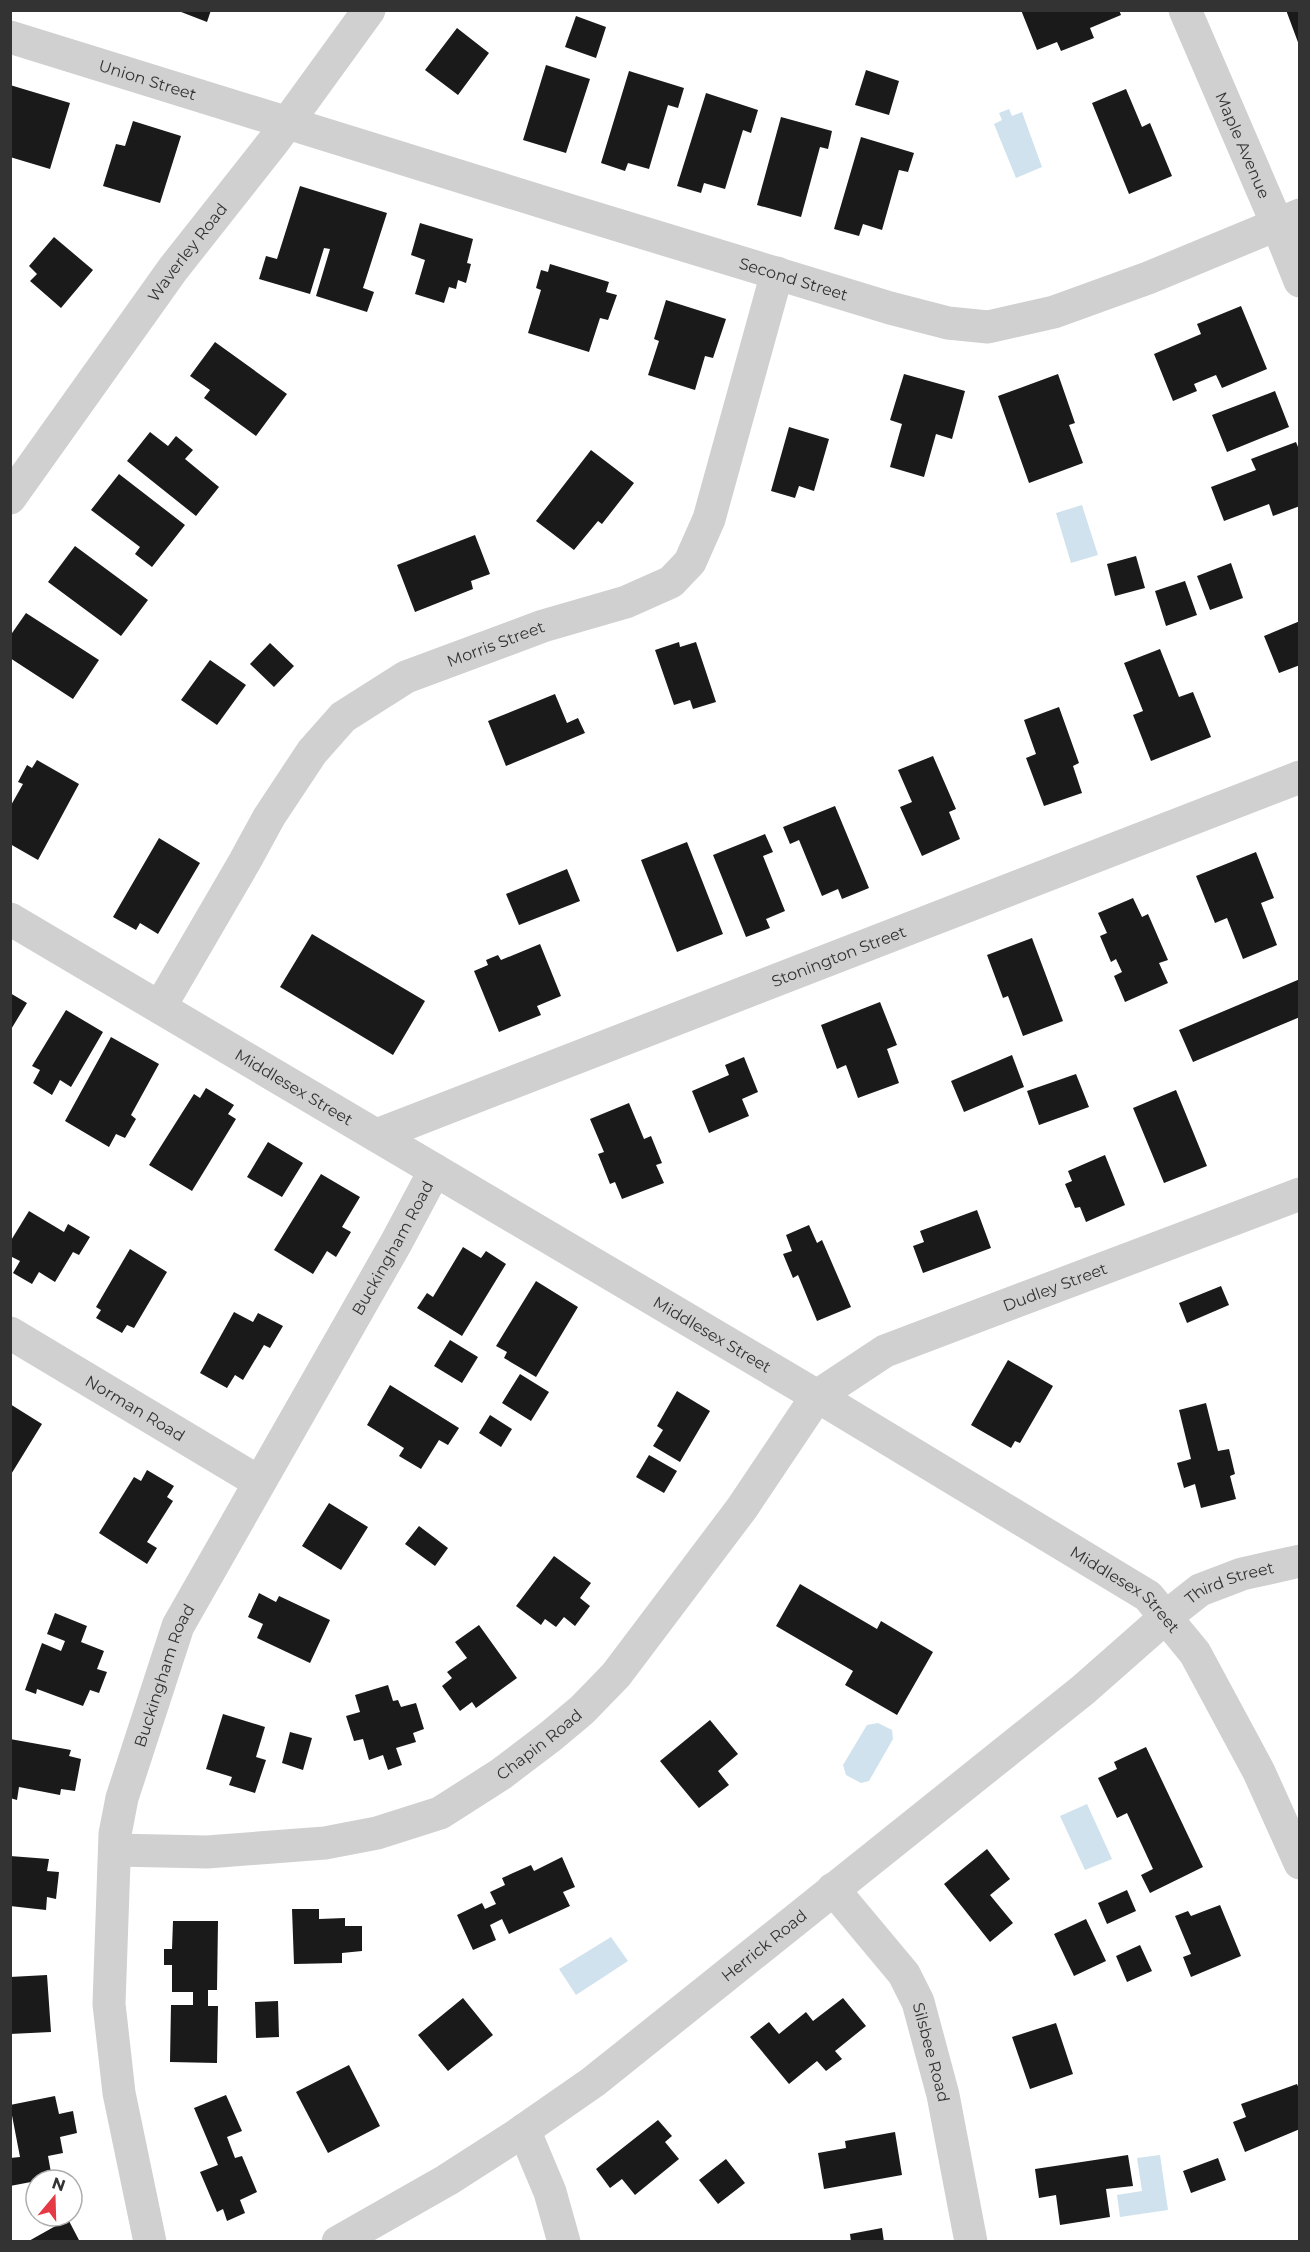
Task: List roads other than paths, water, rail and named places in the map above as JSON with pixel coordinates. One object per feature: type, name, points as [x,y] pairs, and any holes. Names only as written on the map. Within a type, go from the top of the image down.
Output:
[{"type":"street","name":"Waverley Road","points":[[10,498],[173,269],[285,124],[369,10]]},
{"type":"street","name":"Maple Avenue","points":[[1185,10],[1288,219],[1299,281]]},
{"type":"street","name":"Union Street","points":[[10,37],[285,124]]},
{"type":"street","name":"Second Street","points":[[285,124],[890,308],[948,323],[988,327],[1054,312],[1102,296],[1288,219]]},
{"type":"street","name":"Morris Street","points":[[160,1007],[269,817],[312,752],[343,717],[406,677],[543,626],[626,602],[671,582],[690,562],[709,519],[777,273]]},
{"type":"street","name":"Stonington Street","points":[[377,1135],[1299,777]]},
{"type":"street","name":"Middlesex Street","points":[[10,919],[817,1395],[1148,1596],[1167,1616],[1195,1653],[1259,1772],[1299,1863]]},
{"type":"street","name":"Buckingham Road","points":[[150,2241],[119,2093],[109,2004],[115,1834],[122,1798],[178,1626],[396,1243],[435,1170]]},
{"type":"street","name":"Dudley Street","points":[[817,1395],[885,1351],[1299,1194]]},
{"type":"street","name":"Norman Road","points":[[10,1333],[259,1482]]},
{"type":"street","name":"Chapin Road","points":[[115,1850],[207,1852],[325,1843],[377,1833],[440,1813],[501,1774],[582,1710],[616,1675],[742,1508],[817,1395]]},
{"type":"street","name":"Third Street","points":[[1167,1616],[1200,1590],[1242,1574],[1299,1562]]},
{"type":"street","name":"Herrick Road","points":[[338,2241],[447,2180],[524,2130],[637,2049],[1083,1689],[1167,1616]]},
{"type":"street","name":"Silsbee Road","points":[[833,1889],[904,1974],[918,2002],[943,2095],[971,2241]]},
{"type":"street","points":[[524,2130],[550,2192],[564,2241]]},
{"type":"water","points":[[1009,109],[1012,116],[1022,112],[1042,167],[1016,178],[994,124],[1002,120],[999,113]]},
{"type":"water","points":[[1082,505],[1098,555],[1071,563],[1056,513]]},
{"type":"water","points":[[878,1723],[892,1730],[893,1739],[869,1781],[861,1783],[846,1775],[843,1765],[867,1725]]},
{"type":"water","points":[[1087,1804],[1112,1859],[1085,1870],[1060,1816]]},
{"type":"water","points":[[611,1937],[628,1961],[576,1995],[559,1969]]},
{"type":"water","points":[[1160,2155],[1168,2210],[1120,2217],[1117,2195],[1142,2191],[1137,2158]]}]
